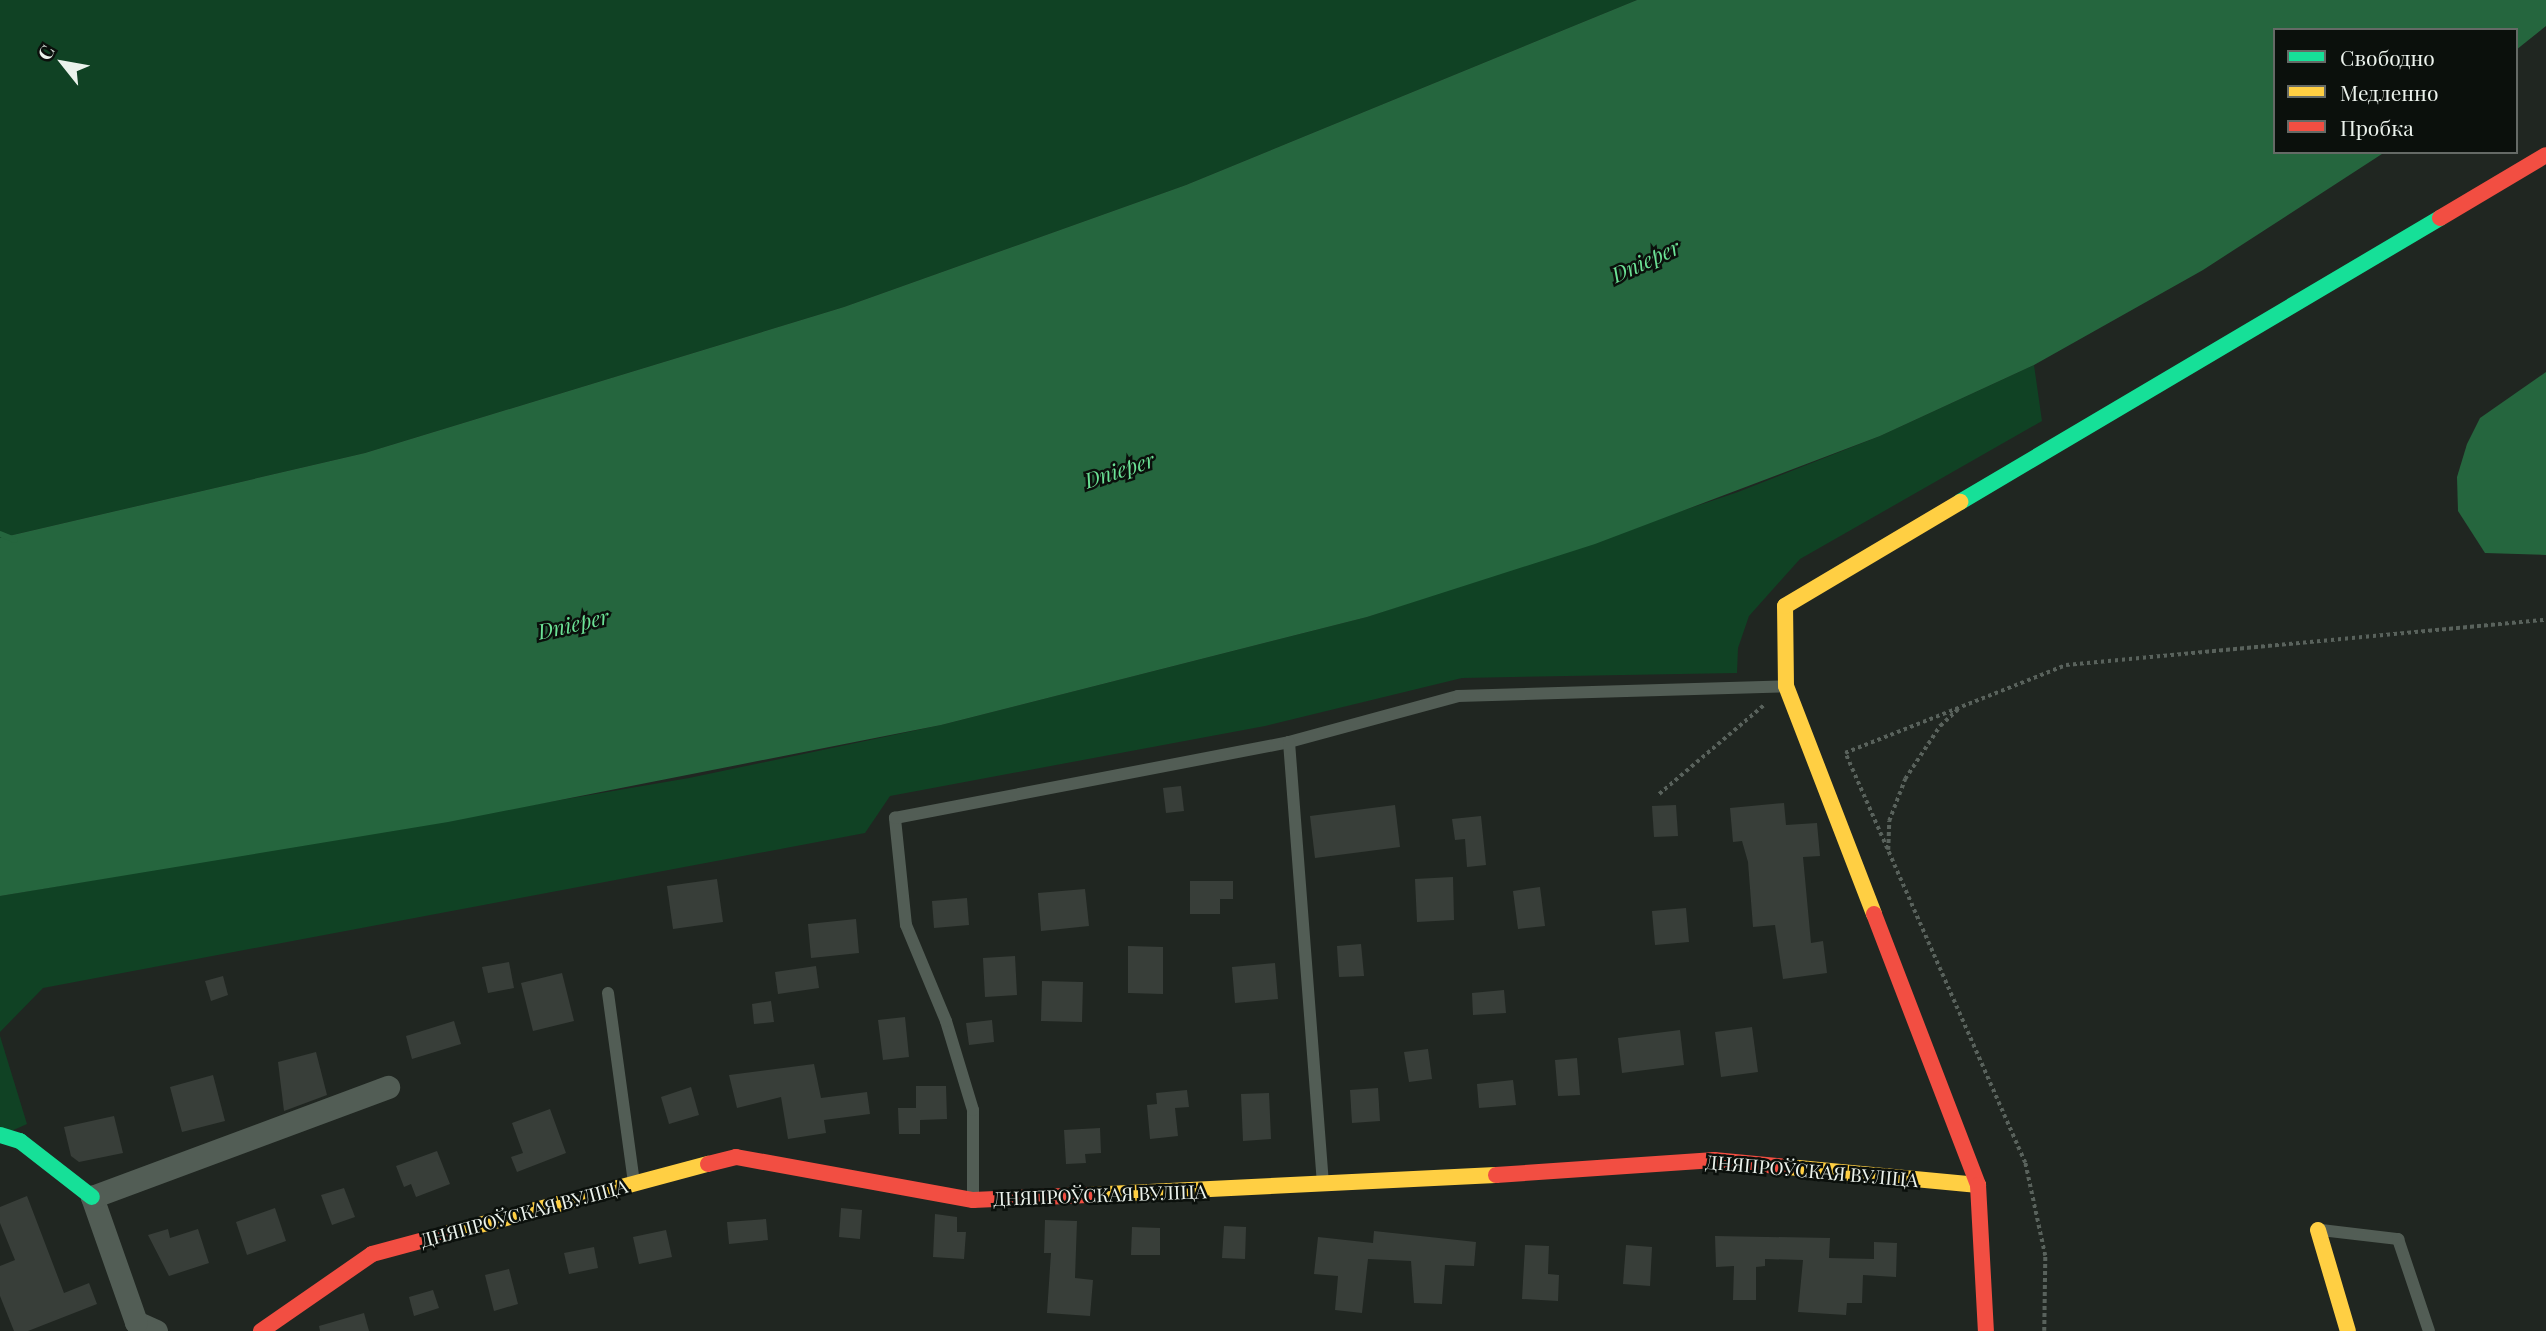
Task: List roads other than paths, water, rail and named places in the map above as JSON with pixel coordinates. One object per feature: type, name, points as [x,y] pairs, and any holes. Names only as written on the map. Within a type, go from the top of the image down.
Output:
[{"type":"street","points":[[1986,1331],[1978,1185],[1786,686],[1785,607],[2546,155]]},
{"type":"street","points":[[92,1197],[388,1087]]},
{"type":"street","points":[[0,1135],[20,1141],[92,1197],[136,1322],[156,1331]]},
{"type":"street","name":"ДНЯПРОЎСКАЯ ВУЛІЦА","points":[[261,1331],[372,1254],[736,1157],[973,1200],[1323,1186],[1714,1160],[1978,1185]]},
{"type":"street","points":[[2318,1230],[2348,1331]]},
{"type":"lane","points":[[973,1200],[973,1110],[946,1021],[906,925],[895,818],[1289,742],[1458,696],[1786,686]]},
{"type":"lane","points":[[1289,742],[1323,1186]]},
{"type":"lane","points":[[608,993],[634,1184]]},
{"type":"lane","points":[[2318,1230],[2398,1239],[2429,1331]]},
{"type":"water","name":"Dnieper","points":[[1637,0],[2546,0],[2546,26],[2518,48],[2518,28],[2273,28],[2273,154],[2382,154],[2203,270],[2034,365],[1880,436],[1595,544],[1367,617],[941,725],[448,822],[0,896],[0,538],[365,453],[844,307],[1186,185]]},
{"type":"water","points":[[2546,372],[2546,555],[2485,553],[2458,511],[2457,477],[2467,444],[2480,418]]},
{"type":"waterway","points":[[0,534],[15,540]]}]
